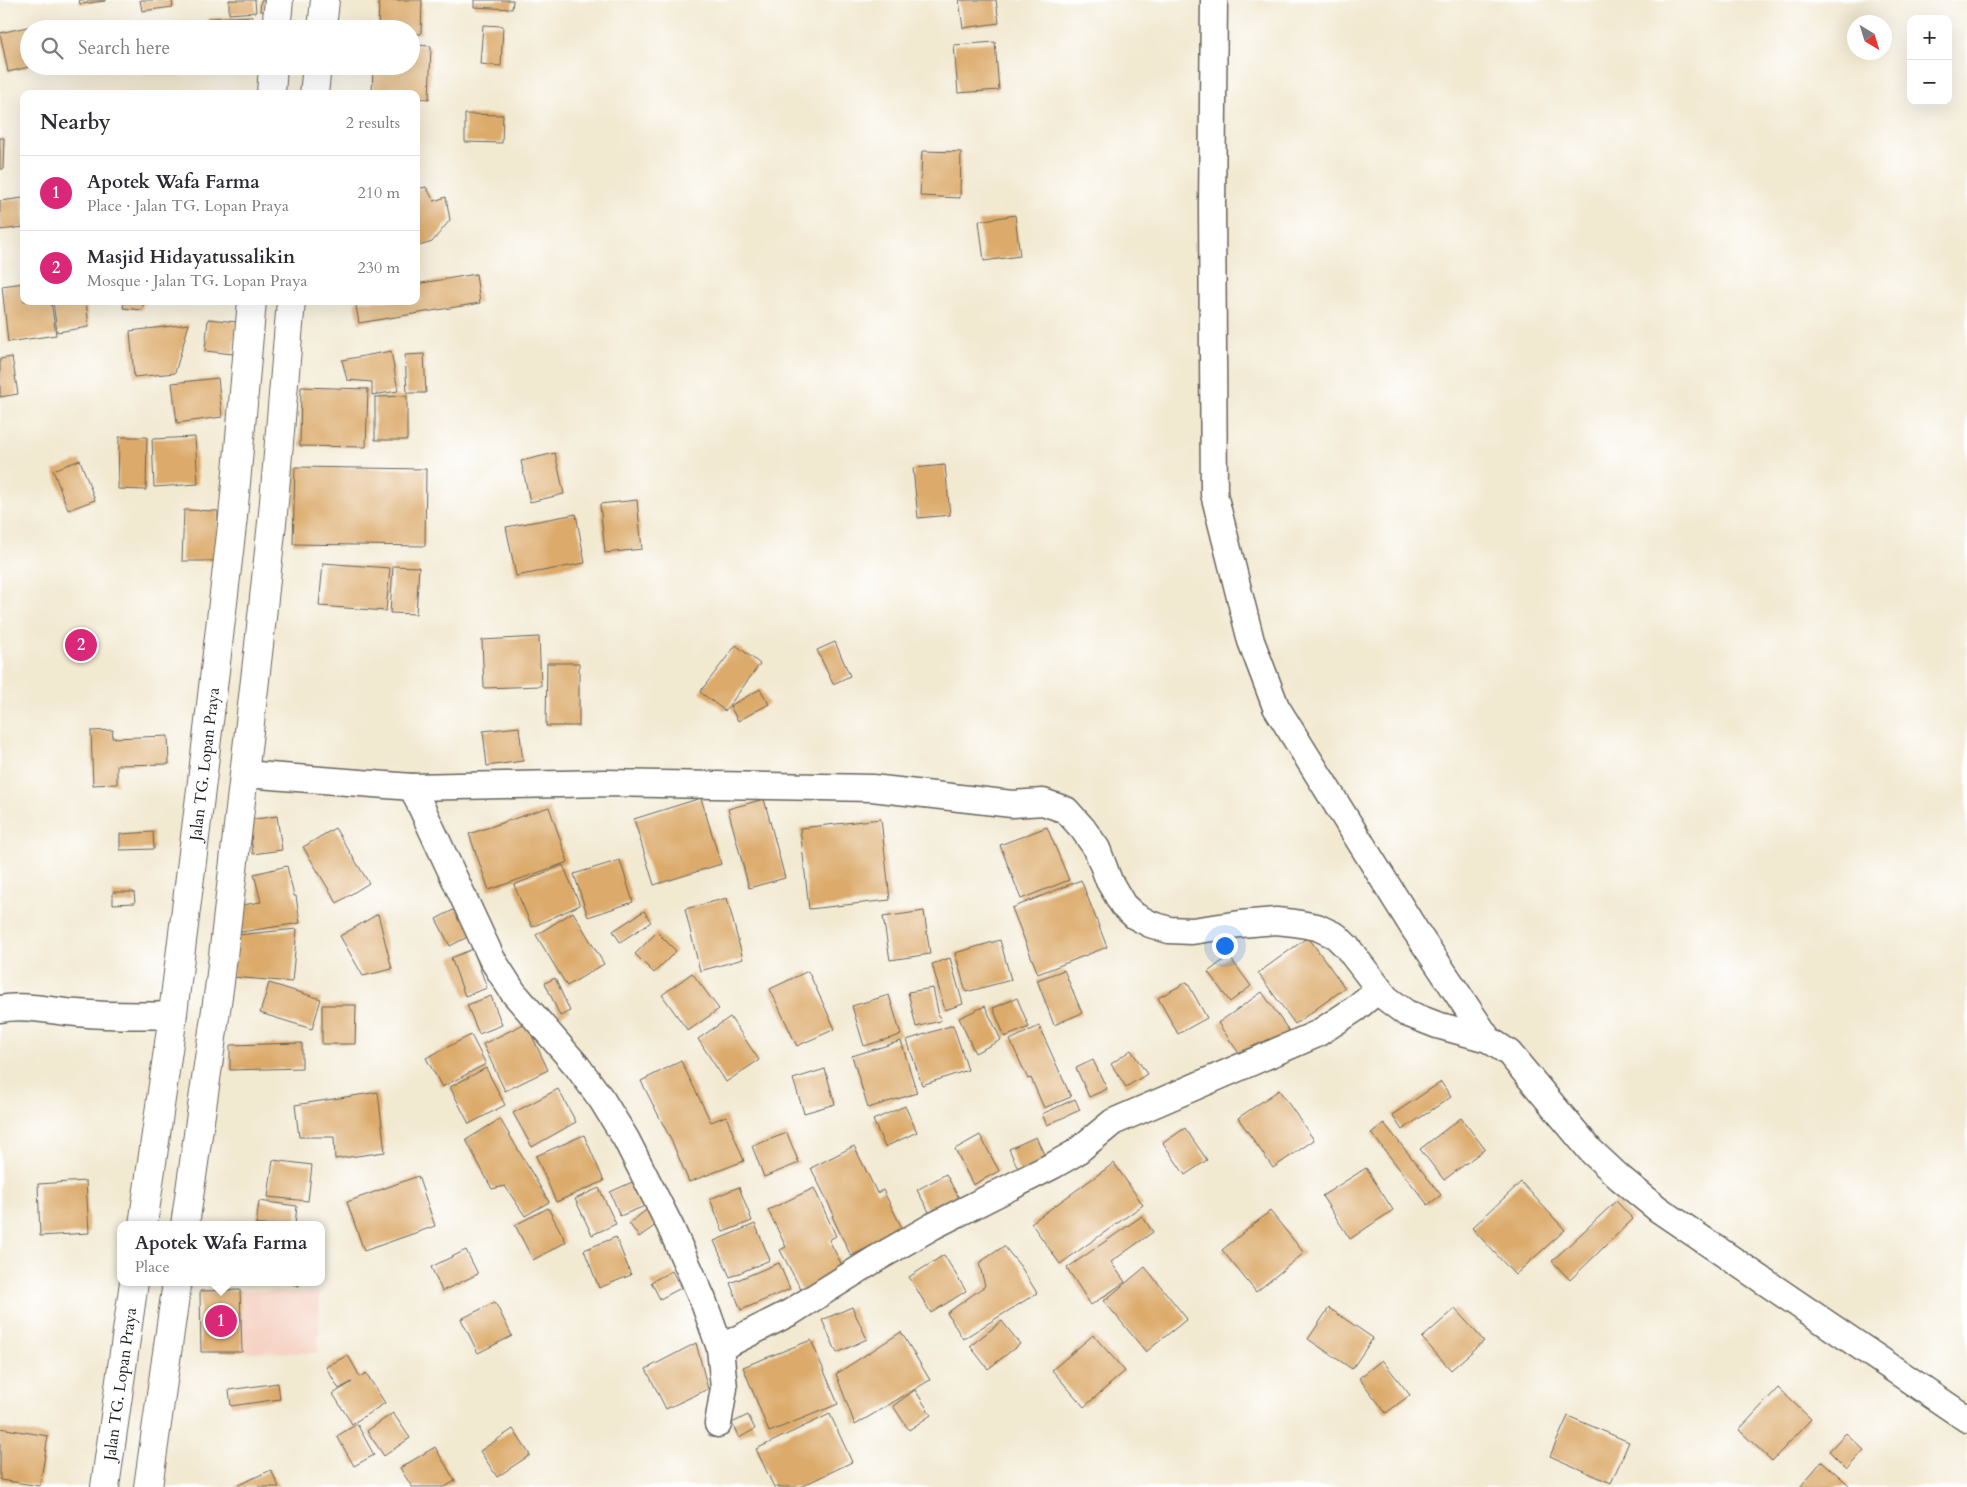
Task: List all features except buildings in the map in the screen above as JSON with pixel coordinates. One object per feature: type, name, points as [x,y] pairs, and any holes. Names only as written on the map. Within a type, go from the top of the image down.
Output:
[{"type":"highway","points":[[277,20],[278,0]]},
{"type":"highway","points":[[323,20],[325,0]]},
{"type":"highway","points":[[270,90],[272,75]]},
{"type":"highway","points":[[314,90],[316,75]]},
{"type":"highway","name":"Jalan TG. Lopan Praya","points":[[144,1221],[173,1015],[233,516],[252,305]]},
{"type":"highway","points":[[186,1221],[220,982],[244,774],[273,513],[291,305]]},
{"type":"highway","name":"Jalan TG. Lopan Praya","points":[[105,1487],[133,1286]]},
{"type":"highway","points":[[148,1487],[175,1286]]},
{"type":"street","points":[[1214,0],[1212,207],[1214,494],[1251,641],[1276,707],[1415,930],[1488,1039]]},
{"type":"street","points":[[244,774],[412,788],[605,783],[872,788],[1012,804],[1043,802],[1066,810],[1097,849],[1109,881],[1123,905],[1135,916],[1150,924],[1169,930],[1192,931],[1276,921],[1318,927],[1336,936],[1347,946],[1386,998],[1406,1012],[1417,1018],[1488,1039],[1509,1053],[1591,1151],[1658,1209],[1967,1419]]},
{"type":"street","points":[[412,788],[492,958],[513,992],[587,1079],[602,1100],[626,1139],[670,1226],[703,1300],[720,1348],[724,1388],[718,1424]]},
{"type":"street","points":[[720,1348],[791,1312],[933,1226],[1075,1153],[1113,1122],[1316,1034],[1355,1008],[1379,988]]},
{"type":"street","points":[[0,1009],[28,1008],[130,1016],[173,1015]]},
{"type":"shaded area","points":[[240,1290],[320,1293],[318,1353],[242,1352]]},
{"type":"place","name":"Masjid Hidayatussalikin","points":[[81,645]]},
{"type":"place","name":"Apotek Wafa Farma","points":[[221,1321]]}]
